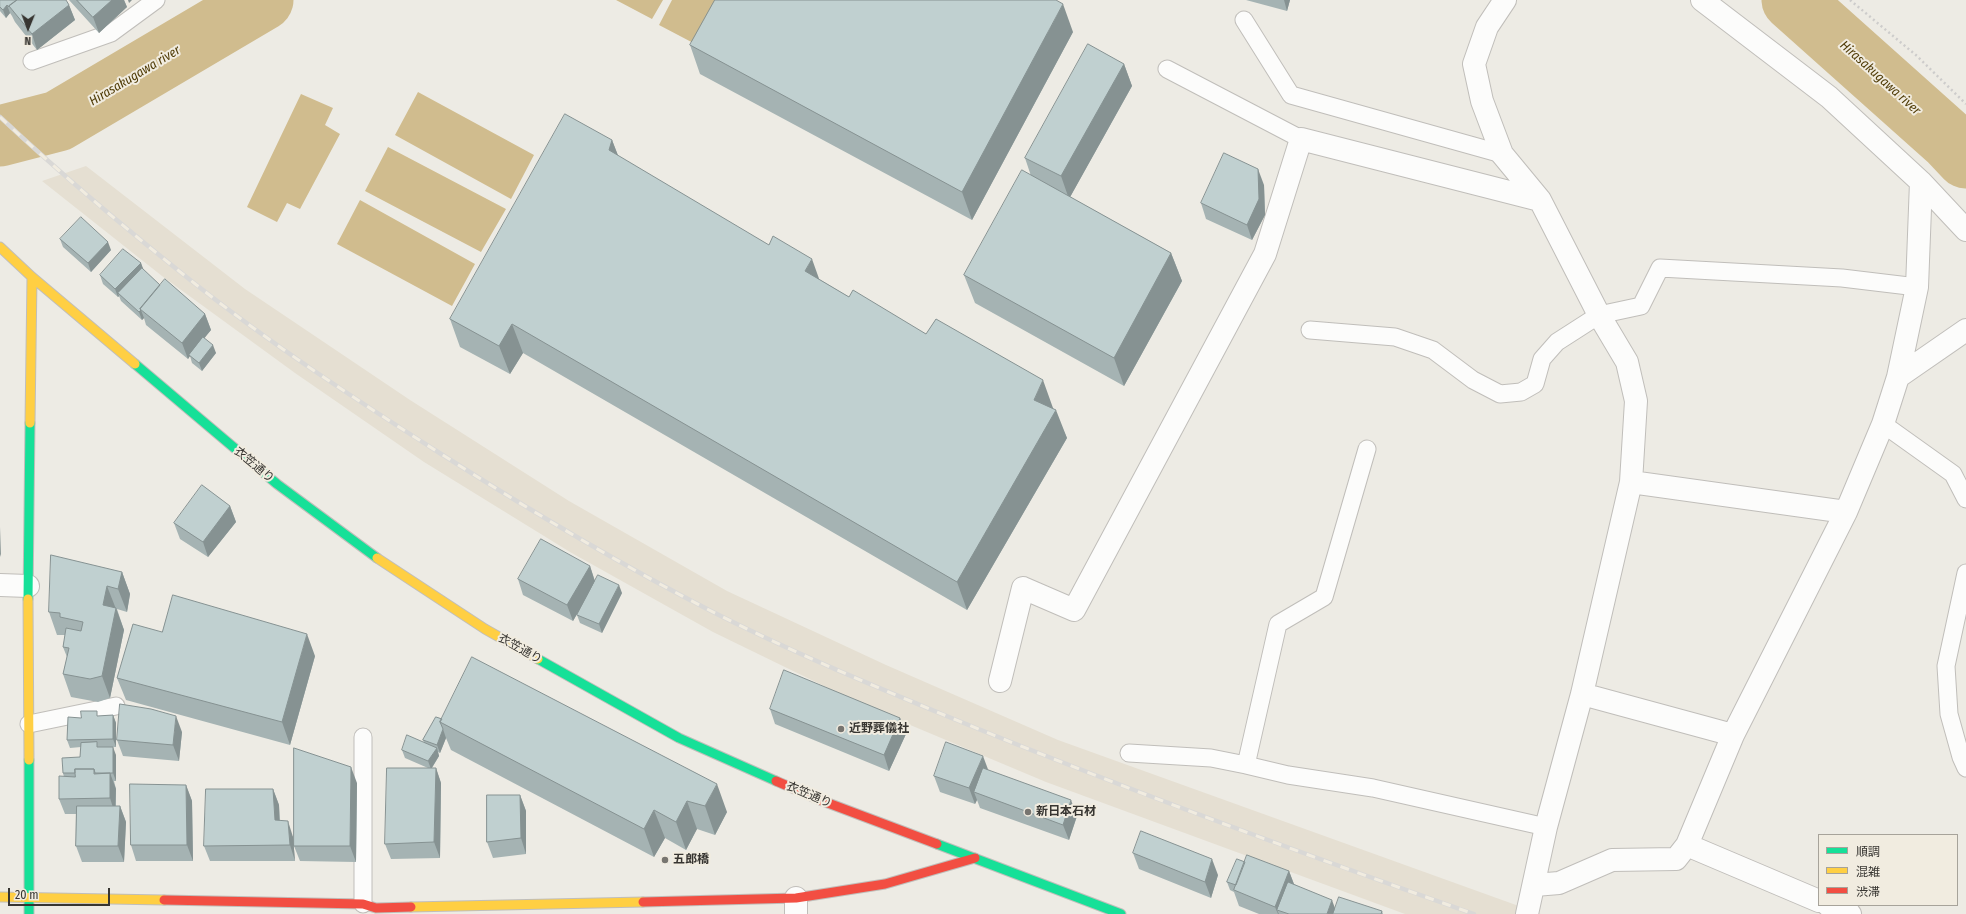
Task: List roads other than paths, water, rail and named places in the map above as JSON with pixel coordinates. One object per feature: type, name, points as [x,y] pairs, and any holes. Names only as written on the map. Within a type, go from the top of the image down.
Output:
[{"type":"street","points":[[1505,0],[1488,27],[1474,64],[1482,101],[1502,154],[1540,200],[1599,315],[1627,362],[1636,401],[1631,482],[1582,694],[1546,827],[1528,914]]},
{"type":"street","points":[[1702,0],[1829,97],[1921,182],[1966,230]]},
{"type":"street","points":[[1000,681],[1023,588],[1074,610],[1265,254],[1302,139],[1540,200]]},
{"type":"street","points":[[1535,885],[1559,883],[1612,860],[1676,859],[1687,845],[1733,735],[1846,512],[1882,424],[1898,376],[1917,287],[1921,182]]},
{"type":"street","name":"衣笠通り","points":[[0,247],[32,277],[277,484],[366,551],[485,629],[679,738],[820,800],[1122,914]]},
{"type":"street","points":[[29,914],[28,586],[32,277]]},
{"type":"street","points":[[1898,376],[1966,330]]},
{"type":"street","points":[[1631,482],[1846,512]]},
{"type":"street","points":[[0,585],[28,586]]},
{"type":"street","points":[[1582,694],[1733,735]]},
{"type":"street","points":[[1687,845],[1818,901]]},
{"type":"street","points":[[0,897],[369,906],[796,906],[885,884],[975,858]]},
{"type":"street","points":[[369,906],[384,914]]},
{"type":"street","points":[[1830,906],[1850,914]]},
{"type":"lane","points":[[32,61],[111,33],[156,0]]},
{"type":"lane","points":[[1244,20],[1291,95],[1502,154]]},
{"type":"lane","points":[[1167,69],[1302,139]]},
{"type":"lane","points":[[1310,330],[1395,337],[1433,350],[1474,380],[1500,394],[1520,392],[1535,384],[1542,359],[1557,342],[1599,315],[1641,306],[1660,268],[1842,278],[1917,287]]},
{"type":"lane","points":[[1882,424],[1953,474],[1966,500]]},
{"type":"lane","points":[[1246,765],[1278,624],[1324,597],[1368,449]]},
{"type":"lane","points":[[1966,573],[1946,666],[1949,714],[1961,757],[1966,768]]},
{"type":"lane","points":[[29,724],[116,706]]},
{"type":"lane","points":[[363,737],[369,906]]},
{"type":"lane","points":[[1129,753],[1211,758],[1288,775],[1373,788],[1546,827]]},
{"type":"waterway","name":"Hirasakugawa river","points":[[0,136],[58,121],[263,0]]},
{"type":"waterway","name":"Hirasakugawa river","points":[[1792,0],[1950,141],[1966,158]]},
{"type":"railway","points":[[0,117],[23,139],[144,243],[253,328],[376,412],[504,494],[674,592],[738,625],[798,653],[1014,743],[1210,819],[1474,914]]},
{"type":"place","name":"近野葬儀社","points":[[841,729]]},
{"type":"place","name":"新日本石材","points":[[1028,812]]},
{"type":"place","name":"五郎橋","points":[[665,860]]}]
